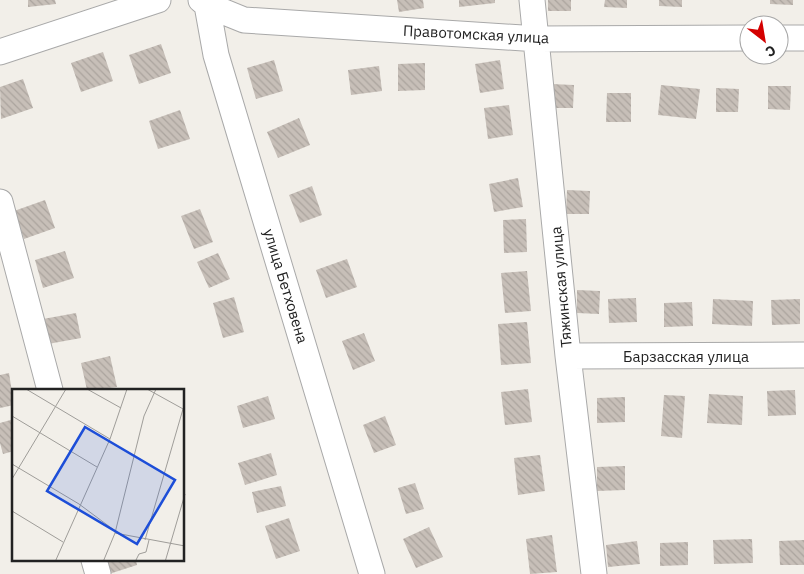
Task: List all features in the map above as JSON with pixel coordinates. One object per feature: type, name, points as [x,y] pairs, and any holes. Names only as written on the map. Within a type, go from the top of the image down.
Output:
[{"type":"street","points":[[0,52],[158,0]]},
{"type":"street","name":"Тяжинская улица","points":[[532,0],[538,39],[568,356],[594,574]]},
{"type":"street","name":"Правотомская улица","points":[[204,2],[244,20],[538,39],[739,38]]},
{"type":"street","name":"улица Бетховена","points":[[204,2],[216,55],[372,574]]},
{"type":"street","points":[[789,38],[804,38]]},
{"type":"street","points":[[0,202],[50,389]]},
{"type":"street","name":"Барзасская улица","points":[[568,356],[804,355]]},
{"type":"building","points":[[28,0],[55,0],[56,4],[28,7]]},
{"type":"building","points":[[397,0],[423,0],[424,8],[399,12]]},
{"type":"building","points":[[459,0],[495,0],[495,3],[459,7]]},
{"type":"building","points":[[548,0],[571,0],[571,11],[548,11]]},
{"type":"building","points":[[605,0],[627,0],[627,8],[604,7]]},
{"type":"building","points":[[659,0],[682,0],[682,7],[659,6]]},
{"type":"building","points":[[770,0],[793,0],[793,5],[770,4]]},
{"type":"building","points":[[161,44],[171,73],[139,84],[129,55]]},
{"type":"building","points":[[103,52],[113,81],[81,92],[71,63]]},
{"type":"building","points":[[274,60],[283,91],[256,99],[247,68]]},
{"type":"building","points":[[500,60],[504,89],[480,93],[475,64]]},
{"type":"building","points":[[425,63],[425,90],[398,91],[398,64]]},
{"type":"building","points":[[379,66],[382,91],[351,95],[348,70]]},
{"type":"building","points":[[23,79],[33,108],[1,119],[0,87]]},
{"type":"building","points":[[551,84],[574,85],[573,108],[551,108]]},
{"type":"building","points":[[661,85],[700,89],[696,119],[658,115]]},
{"type":"building","points":[[768,86],[791,86],[790,110],[768,109]]},
{"type":"building","points":[[716,88],[739,89],[738,112],[716,112]]},
{"type":"building","points":[[607,93],[631,93],[631,122],[606,122]]},
{"type":"building","points":[[509,105],[513,135],[488,139],[484,108]]},
{"type":"building","points":[[180,110],[190,139],[158,149],[149,121]]},
{"type":"building","points":[[299,118],[310,145],[278,158],[267,132]]},
{"type":"building","points":[[518,178],[523,207],[494,212],[489,184]]},
{"type":"building","points":[[312,186],[322,215],[300,223],[289,195]]},
{"type":"building","points":[[567,190],[590,191],[589,214],[566,214]]},
{"type":"building","points":[[45,200],[55,228],[24,239],[14,211]]},
{"type":"building","points":[[200,209],[213,242],[194,249],[181,216]]},
{"type":"building","points":[[526,219],[527,252],[504,253],[503,220]]},
{"type":"building","points":[[65,251],[74,278],[43,288],[35,260]]},
{"type":"building","points":[[218,253],[230,279],[209,288],[197,262]]},
{"type":"building","points":[[347,259],[357,287],[326,298],[316,270]]},
{"type":"building","points":[[527,271],[531,311],[505,313],[501,273]]},
{"type":"building","points":[[577,290],[600,291],[599,314],[577,313]]},
{"type":"building","points":[[234,297],[244,332],[223,338],[213,303]]},
{"type":"building","points":[[636,298],[637,322],[609,323],[608,299]]},
{"type":"building","points":[[713,299],[753,301],[752,326],[712,324]]},
{"type":"building","points":[[800,299],[800,324],[772,325],[771,300]]},
{"type":"building","points":[[692,302],[693,326],[664,327],[664,303]]},
{"type":"building","points":[[76,313],[81,338],[48,344],[43,319]]},
{"type":"building","points":[[527,322],[531,363],[501,365],[498,324]]},
{"type":"building","points":[[364,333],[375,361],[353,370],[342,341]]},
{"type":"building","points":[[110,356],[117,387],[87,389],[81,363]]},
{"type":"building","points":[[9,373],[12,405],[0,408],[0,375]]},
{"type":"building","points":[[528,389],[532,422],[505,425],[501,392]]},
{"type":"building","points":[[795,390],[796,415],[768,416],[767,391]]},
{"type":"building","points":[[709,394],[743,396],[742,425],[707,423]]},
{"type":"building","points":[[664,395],[685,396],[682,438],[661,436]]},
{"type":"building","points":[[268,396],[275,419],[243,428],[237,406]]},
{"type":"building","points":[[625,397],[625,422],[597,423],[597,398]]},
{"type":"building","points":[[385,416],[396,445],[374,453],[363,425]]},
{"type":"building","points":[[12,420],[12,452],[3,454],[0,443],[0,423]]},
{"type":"building","points":[[271,453],[277,475],[245,485],[238,463]]},
{"type":"building","points":[[540,455],[545,491],[518,495],[514,458]]},
{"type":"building","points":[[625,466],[625,490],[597,491],[597,467]]},
{"type":"building","points":[[415,483],[424,509],[406,514],[398,488]]},
{"type":"building","points":[[281,486],[286,506],[257,513],[252,492]]},
{"type":"building","points":[[289,518],[300,551],[276,559],[265,526]]},
{"type":"building","points":[[429,527],[443,557],[416,568],[403,539]]},
{"type":"building","points":[[552,535],[557,572],[530,574],[526,539]]},
{"type":"building","points":[[752,539],[753,563],[714,564],[713,540]]},
{"type":"building","points":[[804,540],[804,565],[780,565],[779,541]]},
{"type":"building","points":[[637,541],[640,564],[608,567],[606,545]]},
{"type":"building","points":[[688,542],[688,565],[660,566],[660,543]]},
{"type":"building","points":[[104,562],[136,562],[137,565],[109,574]]}]
